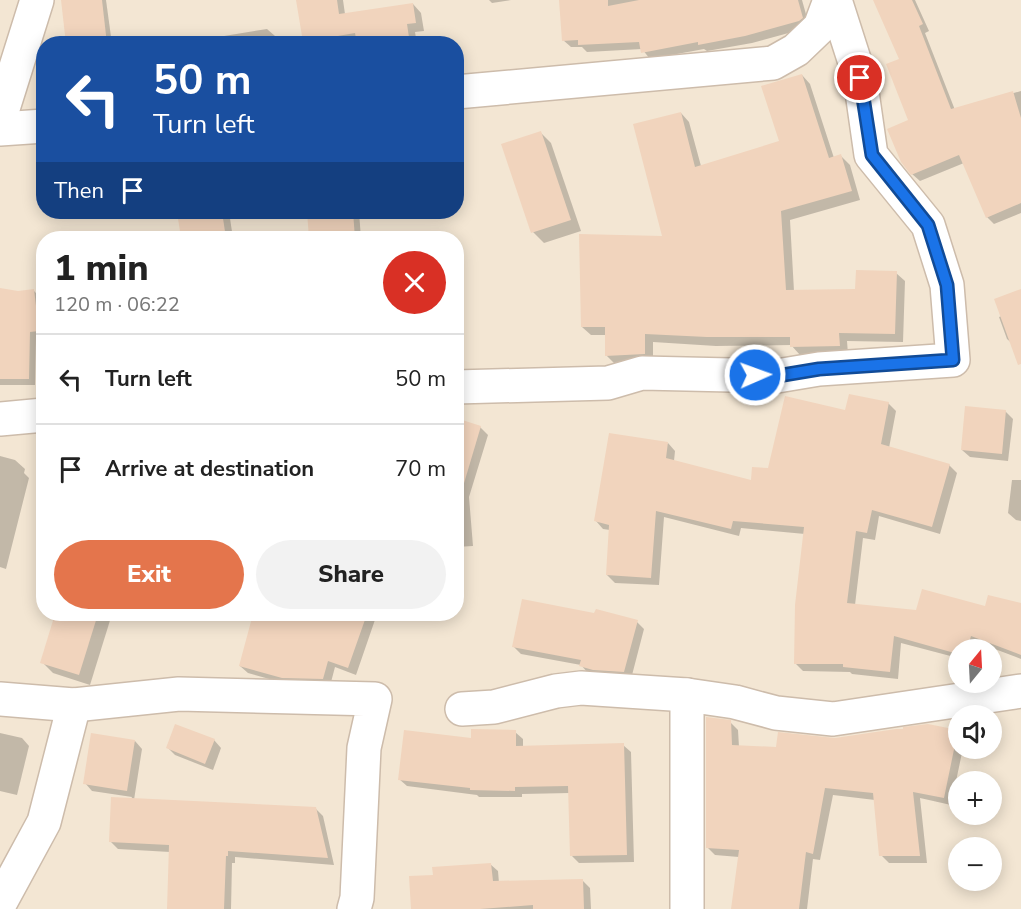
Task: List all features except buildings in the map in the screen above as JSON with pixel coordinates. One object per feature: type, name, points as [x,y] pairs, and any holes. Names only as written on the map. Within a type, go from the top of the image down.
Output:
[{"type":"street","points":[[0,118],[37,0]]},
{"type":"street","points":[[464,91],[773,63],[796,50],[820,27],[830,0]]},
{"type":"street","points":[[464,387],[608,383],[642,373],[777,376],[819,369],[953,360],[947,285],[928,225],[872,155],[860,78],[835,0]]},
{"type":"street","points":[[0,129],[36,127]]},
{"type":"street","points":[[0,419],[36,416]]},
{"type":"street","points":[[462,709],[494,707],[581,687],[687,695],[735,702],[776,712],[833,719],[1021,691]]},
{"type":"street","points":[[0,699],[74,705],[179,694],[375,699],[364,748],[357,898],[354,909]]},
{"type":"street","points":[[687,695],[687,909]]},
{"type":"street","points":[[0,903],[44,822],[74,705]]},
{"type":"shaded area","points":[[0,0],[1021,0],[1021,909],[0,909]]},
{"type":"route","points":[[755,375],[777,376],[819,369],[953,360],[947,285],[928,225],[872,155],[860,78]]}]
